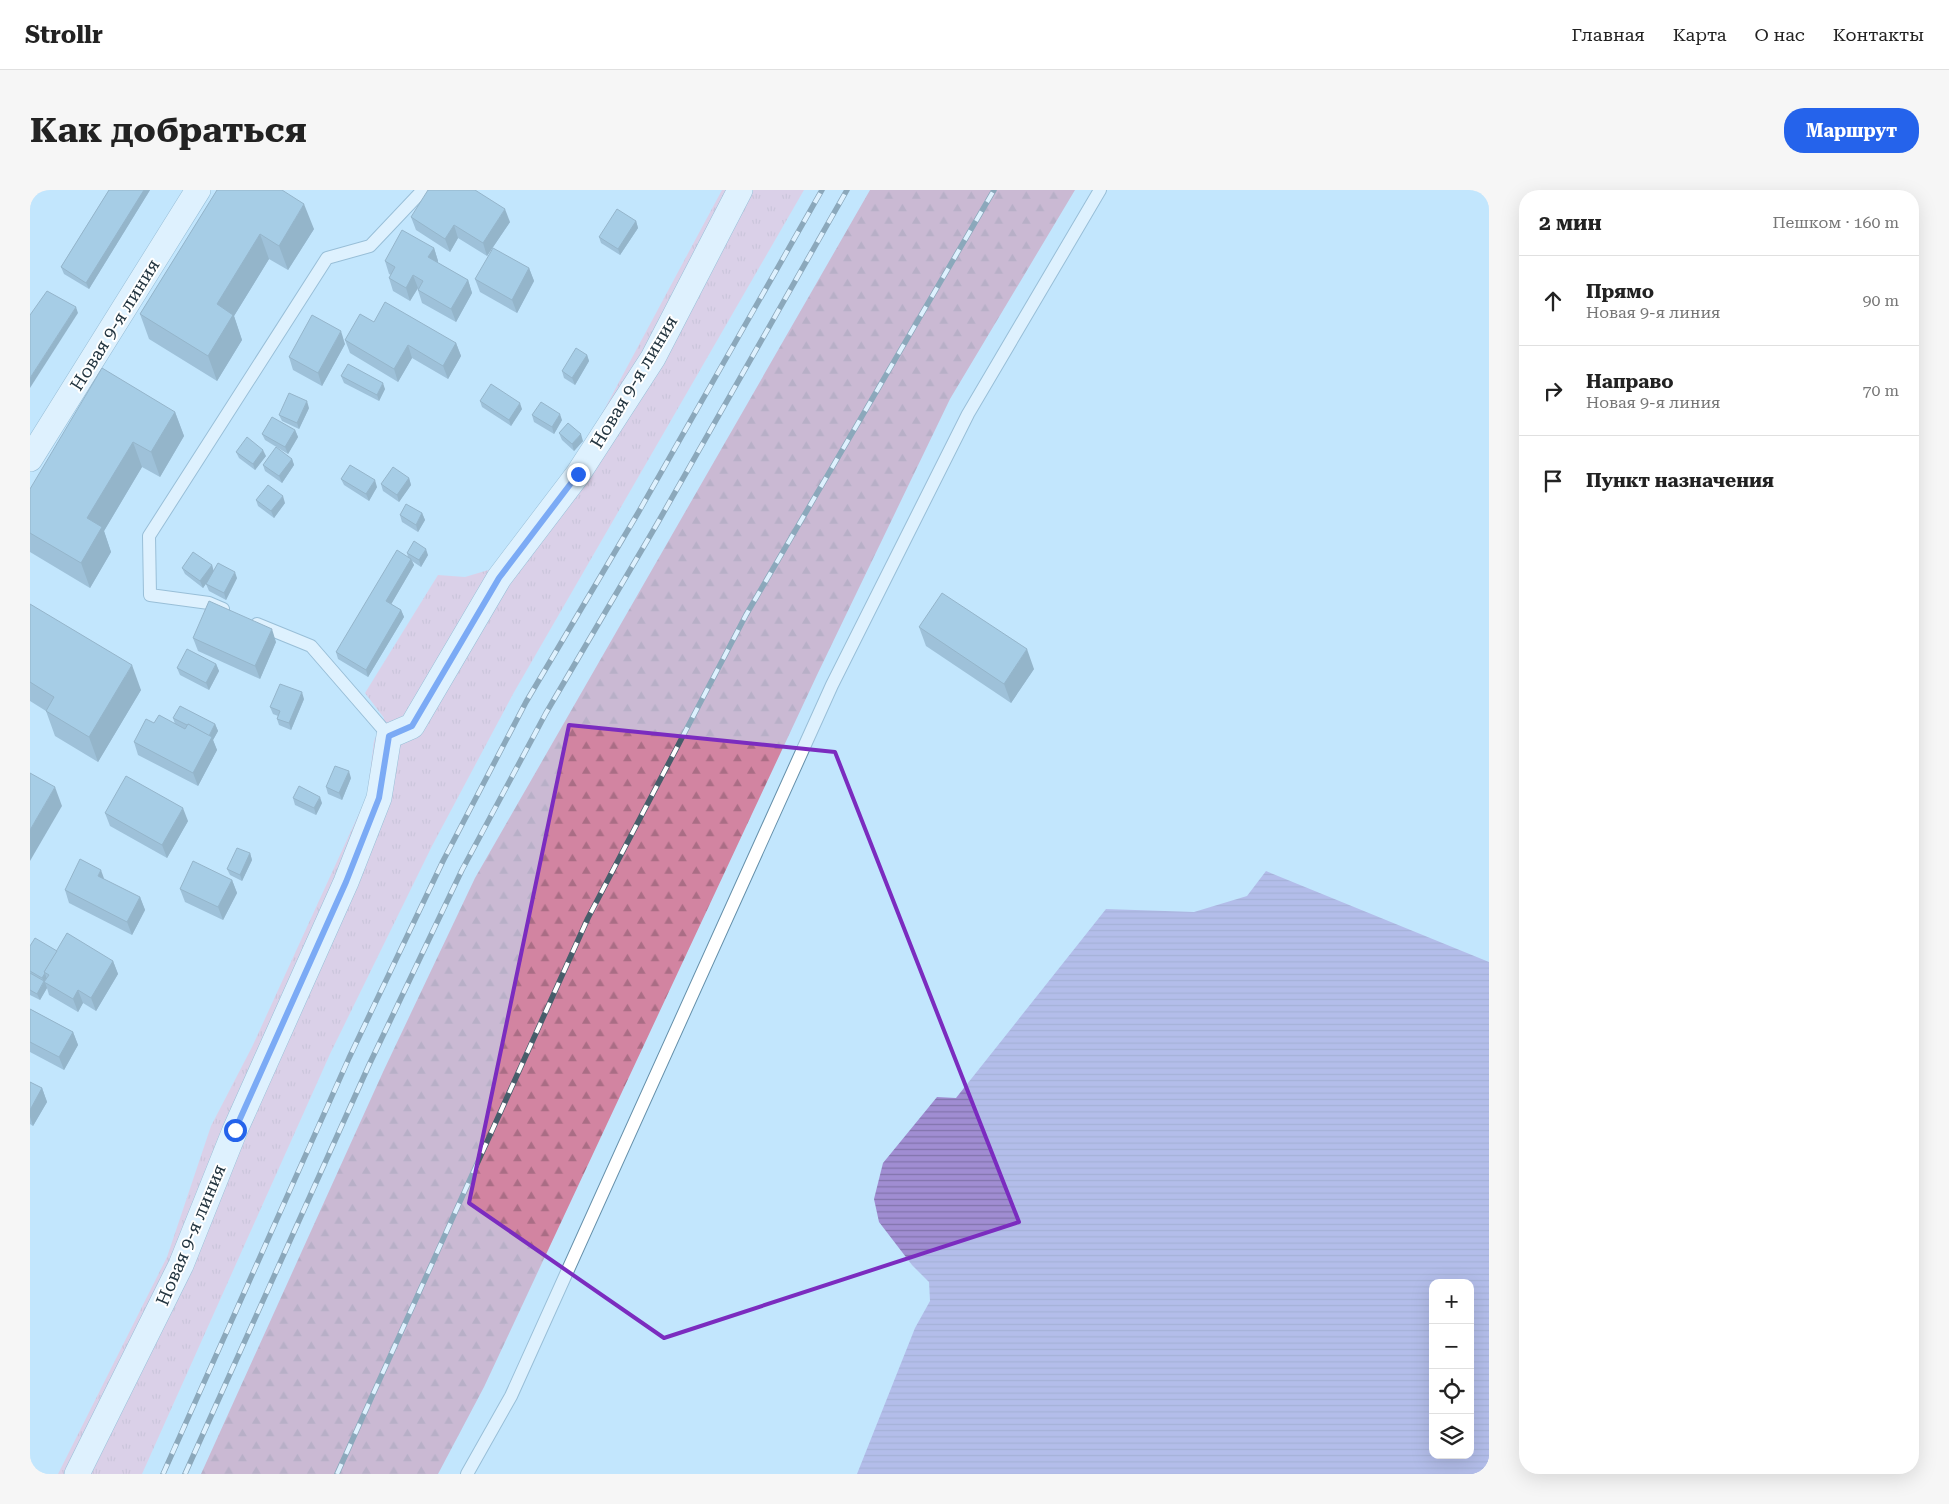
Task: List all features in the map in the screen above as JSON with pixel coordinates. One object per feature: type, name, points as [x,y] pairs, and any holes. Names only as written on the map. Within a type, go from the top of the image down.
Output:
[{"type":"street","name":"Новая 9-я линия","points":[[30,459],[198,190]]},
{"type":"street","name":"Новая 9-я линия","points":[[77,1474],[181,1265],[235,1130],[346,882],[379,798],[389,736],[412,726],[499,578],[578,474],[648,366],[740,190]]},
{"type":"lane","points":[[389,736],[311,646],[209,603],[150,594],[149,536],[327,258],[370,246],[423,190]]},
{"type":"lane","points":[[467,1474],[511,1396],[841,667],[968,414],[1100,190]]},
{"type":"highlighted area","points":[[569,725],[835,752],[1019,1222],[664,1338],[469,1203]]},
{"type":"green space","points":[[722,190],[804,190],[513,694],[432,846],[330,1054],[142,1474],[58,1474],[167,1257],[211,1126],[252,1047],[367,796],[374,741],[384,718],[365,693],[438,575],[465,577],[495,568],[575,464]]},
{"type":"green space","points":[[870,190],[1075,190],[950,399],[817,675],[484,1387],[438,1474],[201,1474],[383,1072],[475,878]]},
{"type":"shaded area","points":[[1266,871],[1489,962],[1489,1474],[857,1474],[915,1328],[930,1301],[929,1282],[912,1265],[879,1222],[874,1199],[883,1163],[937,1097],[956,1098],[1106,909],[1194,912],[1247,896]]},
{"type":"building","points":[[109,190],[144,190],[86,283],[61,267]]},
{"type":"building","points":[[217,190],[282,190],[304,204],[279,246],[260,234],[217,304],[233,315],[208,356],[140,314]]},
{"type":"building","points":[[428,190],[475,190],[505,209],[483,243],[454,225],[445,239],[411,217]]},
{"type":"building","points":[[617,209],[636,221],[618,249],[599,237]]},
{"type":"building","points":[[402,230],[434,248],[428,257],[468,280],[451,309],[418,290],[423,281],[413,275],[406,288],[389,278],[395,267],[385,261]]},
{"type":"building","points":[[493,248],[529,268],[512,300],[475,279]]},
{"type":"building","points":[[47,291],[76,307],[30,378],[30,315]]},
{"type":"building","points":[[385,302],[456,343],[443,366],[408,345],[394,369],[345,340],[360,314],[374,322]]},
{"type":"building","points":[[312,315],[341,331],[318,373],[289,357]]},
{"type":"building","points":[[576,348],[587,355],[572,378],[562,371]]},
{"type":"building","points":[[348,364],[383,383],[377,395],[341,376]]},
{"type":"building","points":[[102,368],[175,412],[151,452],[133,442],[87,518],[102,527],[81,563],[30,533],[30,489]]},
{"type":"building","points":[[491,384],[520,403],[509,420],[480,401]]},
{"type":"building","points":[[289,393],[307,401],[297,423],[279,415]]},
{"type":"building","points":[[541,402],[560,414],[552,427],[532,415]]},
{"type":"building","points":[[272,417],[295,430],[285,447],[262,434]]},
{"type":"building","points":[[568,423],[581,434],[572,444],[559,433]]},
{"type":"building","points":[[247,437],[263,450],[253,464],[236,452]]},
{"type":"building","points":[[276,447],[292,459],[279,476],[263,465]]},
{"type":"building","points":[[350,465],[375,480],[366,494],[341,479]]},
{"type":"building","points":[[393,467],[409,478],[397,495],[381,484]]},
{"type":"building","points":[[268,485],[283,496],[271,511],[256,500]]},
{"type":"building","points":[[406,504],[422,513],[416,525],[400,515]]},
{"type":"building","points":[[414,541],[426,549],[419,560],[407,553]]},
{"type":"building","points":[[397,550],[411,559],[386,601],[401,610],[366,670],[336,652]]},
{"type":"building","points":[[193,552],[212,565],[200,581],[182,568]]},
{"type":"building","points":[[218,563],[235,572],[224,593],[206,584]]},
{"type":"building","points":[[942,593],[1027,649],[1004,684],[919,627]]},
{"type":"building","points":[[209,601],[272,629],[255,666],[193,638]]},
{"type":"building","points":[[30,604],[132,665],[89,737],[46,711],[54,697],[30,682]]},
{"type":"building","points":[[187,649],[216,664],[206,683],[177,668]]},
{"type":"building","points":[[280,684],[302,692],[289,723],[277,719],[280,711],[270,707]]},
{"type":"building","points":[[180,706],[215,724],[209,736],[173,718]]},
{"type":"building","points":[[159,715],[185,729],[188,724],[212,737],[193,773],[134,742],[146,719],[154,723]]},
{"type":"building","points":[[335,766],[349,771],[339,793],[326,787]]},
{"type":"building","points":[[30,773],[55,787],[30,830]]},
{"type":"building","points":[[126,776],[183,808],[162,845],[105,813]]},
{"type":"building","points":[[299,786],[320,797],[314,808],[293,798]]},
{"type":"building","points":[[237,848],[250,853],[240,875],[227,869]]},
{"type":"building","points":[[80,859],[101,870],[98,876],[140,897],[127,922],[65,890]]},
{"type":"building","points":[[193,861],[232,880],[218,907],[180,889]]},
{"type":"building","points":[[67,933],[113,961],[91,998],[78,990],[73,999],[44,982],[49,975],[44,972]]},
{"type":"building","points":[[35,938],[57,951],[42,978],[30,971],[30,946]]},
{"type":"building","points":[[30,973],[44,981],[37,994],[30,990]]},
{"type":"building","points":[[30,1009],[73,1032],[59,1057],[30,1042]]},
{"type":"building","points":[[30,1082],[42,1088],[30,1110]]},
{"type":"railway","points":[[163,1474],[349,1058],[443,861],[526,702],[638,513],[822,190]]},
{"type":"railway","points":[[185,1474],[369,1065],[462,870],[546,713],[657,524],[847,190]]},
{"type":"railway","points":[[337,1474],[588,918],[746,615],[994,190]]},
{"type":"route","points":[[235,1130],[346,882],[379,798],[389,736],[412,726],[430,699],[499,578],[578,474]]}]
